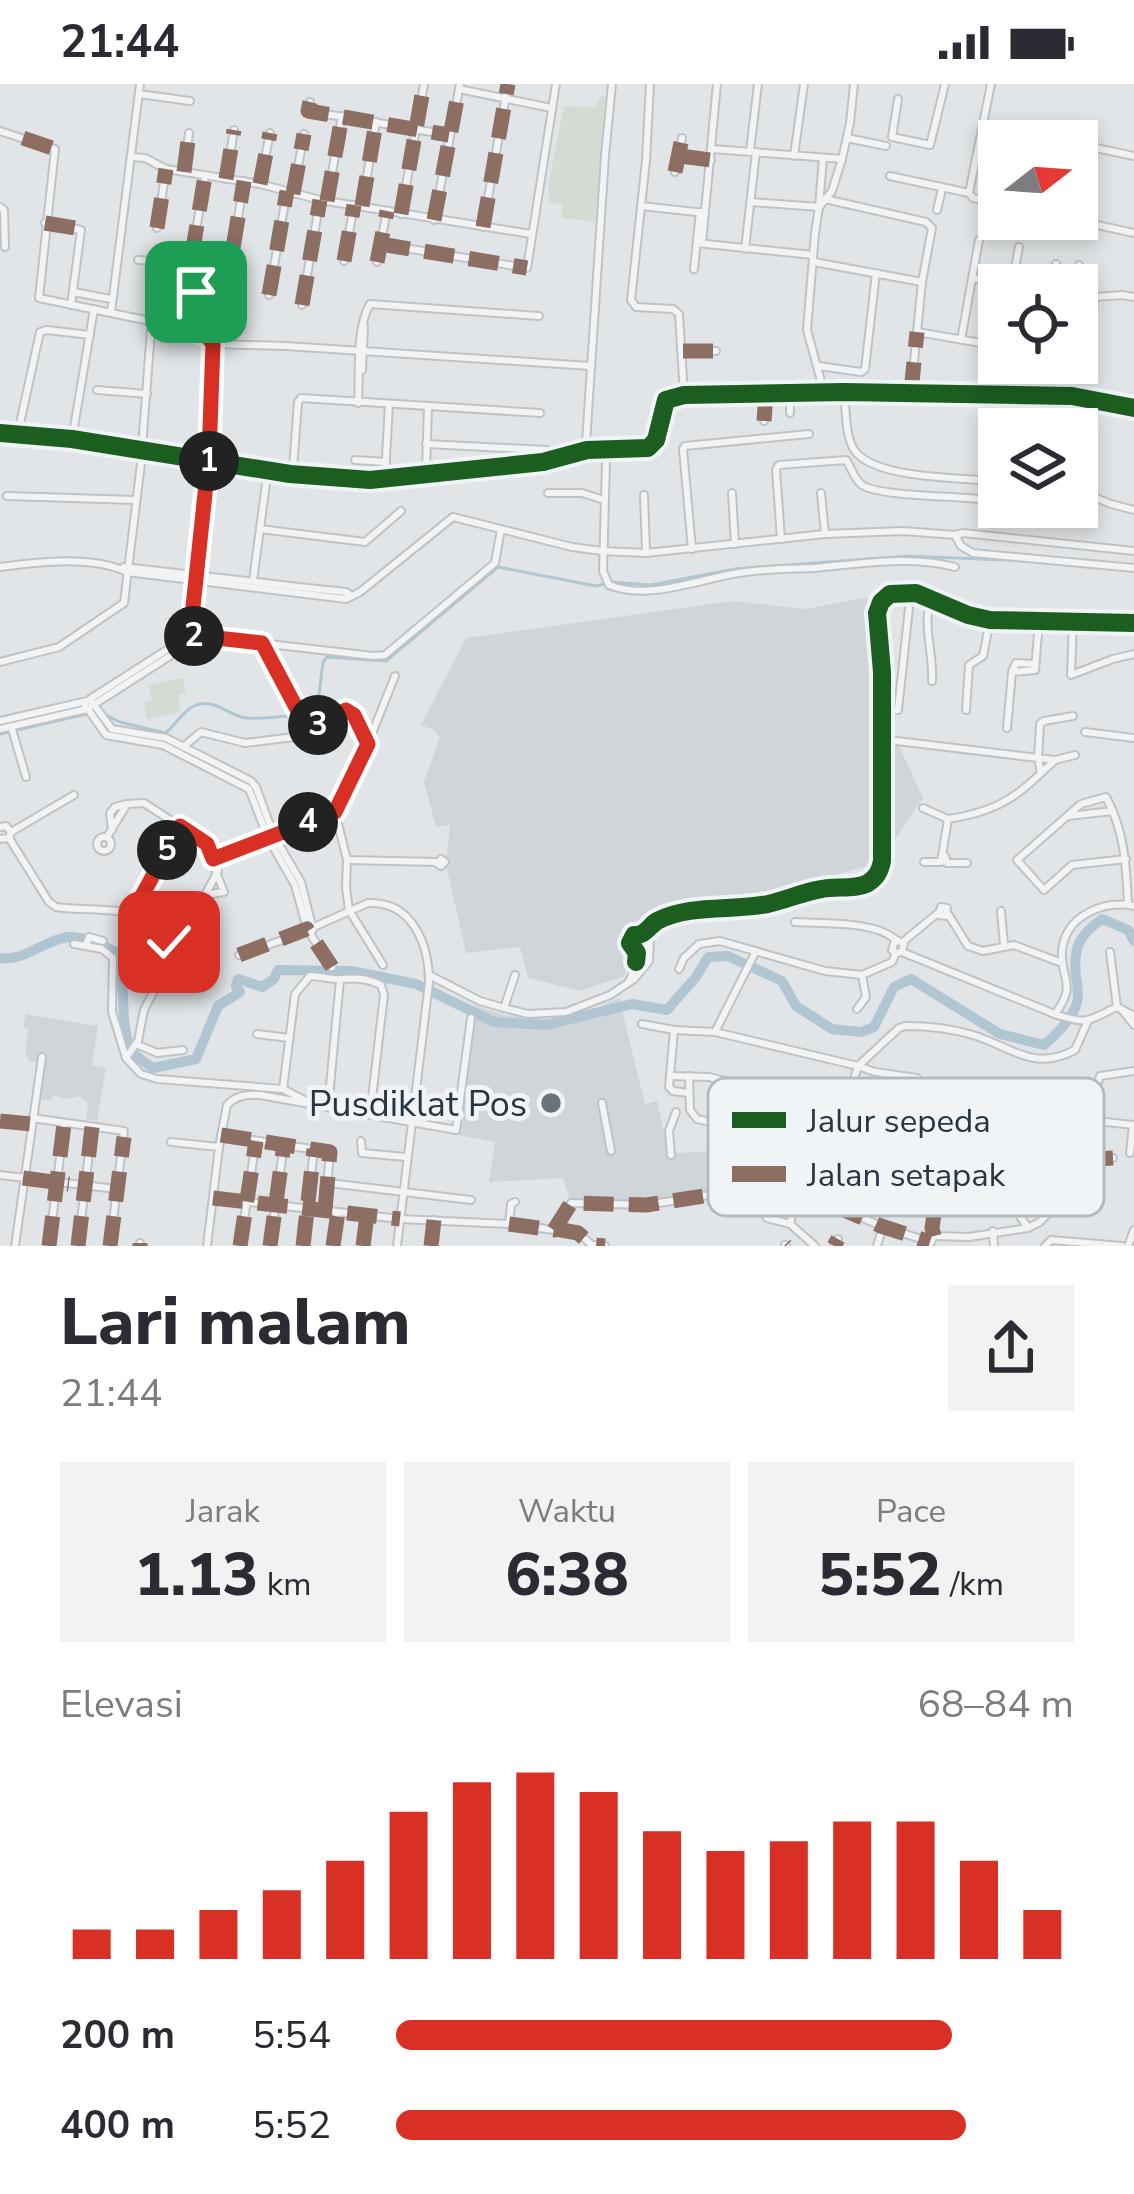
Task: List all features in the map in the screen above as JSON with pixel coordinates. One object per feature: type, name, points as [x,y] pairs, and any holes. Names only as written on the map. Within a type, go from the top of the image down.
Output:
[{"type":"street","points":[[111,313],[140,84]]},
{"type":"street","points":[[401,214],[424,84]]},
{"type":"street","points":[[482,227],[508,84]]},
{"type":"street","points":[[380,244],[523,269],[528,264],[556,84]]},
{"type":"street","points":[[586,443],[612,84]]},
{"type":"street","points":[[650,84],[631,300],[639,308],[675,310],[680,317],[684,395]]},
{"type":"street","points":[[694,269],[717,84]]},
{"type":"street","points":[[745,249],[758,84]]},
{"type":"street","points":[[794,156],[803,84]]},
{"type":"street","points":[[819,207],[832,191],[842,159],[854,84]]},
{"type":"street","points":[[898,99],[892,137],[929,146],[945,84]]},
{"type":"street","points":[[985,120],[991,84]]},
{"type":"street","points":[[434,220],[459,87],[551,107]]},
{"type":"street","points":[[139,94],[190,101]]},
{"type":"street","points":[[310,102],[308,111],[449,135]]},
{"type":"street","points":[[302,304],[342,116]]},
{"type":"street","points":[[344,261],[376,122]]},
{"type":"street","points":[[226,178],[234,130]]},
{"type":"street","points":[[0,131],[56,149],[37,296],[164,331],[198,332],[213,344],[187,635],[89,704],[0,725]]},
{"type":"street","points":[[184,172],[190,133]]},
{"type":"street","points":[[260,184],[270,134]]},
{"type":"street","points":[[268,295],[304,134]]},
{"type":"street","points":[[675,172],[682,138]]},
{"type":"street","points":[[847,138],[886,146]]},
{"type":"street","points":[[1098,148],[1134,156]]},
{"type":"street","points":[[712,149],[842,159]]},
{"type":"street","points":[[969,194],[978,153]]},
{"type":"street","points":[[680,156],[711,160]]},
{"type":"street","points":[[131,157],[145,158],[166,170],[260,184],[324,201],[532,234]]},
{"type":"street","points":[[823,158],[807,330],[824,392]]},
{"type":"street","points":[[158,228],[166,170]]},
{"type":"street","points":[[192,255],[205,176]]},
{"type":"street","points":[[890,176],[978,199]]},
{"type":"street","points":[[226,291],[244,181]]},
{"type":"street","points":[[938,210],[942,189]]},
{"type":"street","points":[[825,199],[929,224],[932,231],[911,392]]},
{"type":"street","points":[[751,202],[819,207]]},
{"type":"street","points":[[641,206],[703,212]]},
{"type":"street","points":[[0,207],[4,210],[5,248]]},
{"type":"street","points":[[377,262],[387,212]]},
{"type":"street","points":[[45,223],[81,229],[71,305]]},
{"type":"street","points":[[1098,225],[1134,233]]},
{"type":"street","points":[[961,340],[979,240]]},
{"type":"street","points":[[700,243],[813,258],[922,282]]},
{"type":"street","points":[[1015,264],[1019,247]]},
{"type":"street","points":[[138,260],[185,264],[184,288],[198,295],[198,332]]},
{"type":"street","points":[[819,366],[865,369],[875,273]]},
{"type":"street","points":[[972,278],[978,279]]},
{"type":"street","points":[[74,292],[112,299]]},
{"type":"street","points":[[1098,298],[1134,297]]},
{"type":"street","points":[[358,403],[365,308],[370,304],[539,316]]},
{"type":"street","points":[[72,440],[94,309]]},
{"type":"street","points":[[0,662],[59,647],[120,607],[127,596],[154,325]]},
{"type":"street","points":[[19,428],[40,332],[90,335]]},
{"type":"street","points":[[916,332],[978,342]]},
{"type":"street","points":[[213,344],[590,366]]},
{"type":"street","points":[[683,351],[716,351]]},
{"type":"street","points":[[1012,395],[1014,384]]},
{"type":"street","points":[[1071,408],[1075,384]]},
{"type":"street","points":[[97,390],[147,394]]},
{"type":"street","points":[[844,392],[854,451],[873,464],[892,472],[978,480]]},
{"type":"street","points":[[790,393],[790,413]]},
{"type":"street","points":[[764,421],[766,394]]},
{"type":"street","points":[[0,433],[290,474],[370,480],[542,462],[587,450],[648,448],[656,440],[666,400],[684,395],[1072,396],[1134,407]]},
{"type":"street","points":[[292,468],[298,399],[540,412]]},
{"type":"street","points":[[385,475],[389,404]]},
{"type":"street","points":[[425,471],[428,406]]},
{"type":"street","points":[[692,549],[685,446],[809,434]]},
{"type":"street","points":[[427,444],[547,450]]},
{"type":"street","points":[[355,460],[386,461]]},
{"type":"street","points":[[781,539],[779,465],[846,460],[860,484],[893,492],[978,499]]},
{"type":"street","points":[[606,462],[605,580],[620,590],[742,572],[883,561],[955,567]]},
{"type":"street","points":[[254,581],[267,476]]},
{"type":"street","points":[[548,493],[604,500]]},
{"type":"street","points":[[821,493],[825,535]]},
{"type":"street","points":[[732,494],[735,544]]},
{"type":"street","points":[[644,495],[646,553]]},
{"type":"street","points":[[7,496],[136,500]]},
{"type":"street","points":[[1098,499],[1134,510]]},
{"type":"street","points":[[260,529],[365,542],[400,511]]},
{"type":"street","points":[[0,567],[61,563],[352,596],[451,518],[602,551],[646,553],[825,535],[921,531],[1134,551]]},
{"type":"street","points":[[187,635],[385,655],[495,562],[501,529]]},
{"type":"street","points":[[955,535],[973,553],[1134,568]]},
{"type":"street","points":[[235,583],[254,581],[270,587]]},
{"type":"street","points":[[429,979],[480,1001],[528,1014],[566,1012],[610,995],[646,967],[647,936],[661,920],[696,911],[770,904],[801,892],[872,881],[883,861],[880,602],[898,593],[916,593],[968,616],[990,620],[1134,623]]},
{"type":"street","points":[[932,598],[926,619],[934,663],[932,681]]},
{"type":"street","points":[[881,711],[898,709],[909,608]]},
{"type":"street","points":[[965,710],[969,665],[982,656],[990,620]]},
{"type":"street","points":[[1006,728],[1012,672],[1016,663],[1035,664],[1040,620]]},
{"type":"street","points":[[1073,621],[1072,675],[1134,654]]},
{"type":"street","points":[[262,643],[308,730]]},
{"type":"street","points":[[382,964],[349,910],[346,860],[335,812],[395,676]]},
{"type":"street","points":[[0,725],[89,704]]},
{"type":"street","points":[[89,704],[106,735],[181,749],[249,789],[295,885],[314,938],[332,967]]},
{"type":"street","points":[[181,749],[201,732],[245,743],[294,737],[340,710],[373,731]]},
{"type":"street","points":[[354,715],[368,744]]},
{"type":"street","points":[[1041,773],[1041,722],[1073,716]]},
{"type":"street","points":[[11,726],[26,777]]},
{"type":"street","points":[[1085,732],[1134,738]]},
{"type":"street","points":[[880,739],[1055,760],[1075,755]]},
{"type":"street","points":[[923,808],[948,819],[979,815],[999,806],[1055,760]]},
{"type":"street","points":[[7,836],[74,795]]},
{"type":"street","points":[[1056,1015],[1068,982],[1061,963],[1070,928],[1093,910],[1131,905],[1126,859],[1124,841],[1108,799],[1084,802],[1017,860],[1044,890],[1072,865],[1126,859]]},
{"type":"street","points":[[109,833],[127,804],[144,803],[207,844],[218,871]]},
{"type":"street","points":[[213,859],[335,812]]},
{"type":"street","points":[[1064,816],[1113,812]]},
{"type":"street","points":[[924,862],[941,862],[948,819]]},
{"type":"street","points":[[0,827],[8,827],[7,836],[56,907],[141,914],[163,927],[172,940],[180,941],[181,954],[170,953],[156,939],[141,914],[140,898],[180,826]]},
{"type":"street","points":[[944,847],[947,863],[967,863]]},
{"type":"street","points":[[346,860],[437,862]]},
{"type":"street","points":[[239,955],[358,905],[379,902],[405,914],[422,940],[429,979],[397,1246]]},
{"type":"street","points":[[1001,910],[1004,945]]},
{"type":"street","points":[[1061,963],[1027,948],[1004,945],[983,951],[968,946],[943,914],[892,947],[1056,1015],[1083,1022],[1120,1009]]},
{"type":"street","points":[[794,922],[838,923],[884,932],[899,942]]},
{"type":"street","points":[[647,936],[637,933],[631,940],[637,953],[648,951]]},
{"type":"street","points":[[88,942],[89,937],[103,941]]},
{"type":"street","points":[[172,940],[144,1010],[131,1066],[149,1078],[284,1089],[306,1103]]},
{"type":"street","points":[[74,944],[88,942],[113,958],[112,1012],[132,1051]]},
{"type":"street","points":[[679,969],[691,950],[706,942],[728,942],[753,955],[862,975],[892,962],[899,953]]},
{"type":"street","points":[[1110,952],[1120,1009],[1134,1020]]},
{"type":"street","points":[[629,981],[637,953]]},
{"type":"street","points":[[715,1032],[753,955]]},
{"type":"street","points":[[504,1008],[515,975]]},
{"type":"street","points":[[857,1009],[866,997],[862,975]]},
{"type":"street","points":[[284,1089],[295,994],[305,979],[346,976],[377,982],[383,991],[370,1114]]},
{"type":"street","points":[[328,1107],[340,980]]},
{"type":"street","points":[[207,1246],[221,1136],[227,1105],[235,1098],[260,1095],[456,1130],[471,1018]]},
{"type":"street","points":[[854,1078],[858,1066],[903,1026],[950,1029],[1042,1060],[1075,1050],[1083,1022]]},
{"type":"street","points":[[641,1024],[715,1032],[916,1078]]},
{"type":"street","points":[[674,1030],[670,1089],[689,1093]]},
{"type":"street","points":[[257,1034],[290,1038]]},
{"type":"street","points":[[132,1051],[183,1050]]},
{"type":"street","points":[[15,1246],[42,1058]]},
{"type":"street","points":[[1099,1078],[1134,1071]]},
{"type":"street","points":[[670,1076],[713,1078]]},
{"type":"street","points":[[689,1076],[690,1110],[697,1119],[708,1122]]},
{"type":"street","points":[[602,1103],[611,1151]]},
{"type":"street","points":[[671,1154],[670,1131],[676,1112]]},
{"type":"street","points":[[0,1121],[122,1130],[110,1246]]},
{"type":"street","points":[[1104,1122],[1134,1125],[1130,1153]]},
{"type":"street","points":[[49,1246],[64,1124]]},
{"type":"street","points":[[78,1246],[92,1127]]},
{"type":"street","points":[[221,1136],[331,1153],[325,1210]]},
{"type":"street","points":[[240,1246],[256,1141]]},
{"type":"street","points":[[362,1141],[362,1153],[407,1157]]},
{"type":"street","points":[[170,1142],[219,1147]]},
{"type":"street","points":[[270,1246],[284,1144]]},
{"type":"street","points":[[303,1246],[314,1150]]},
{"type":"street","points":[[1104,1159],[1113,1158]]},
{"type":"street","points":[[0,1175],[117,1189]]},
{"type":"street","points":[[328,1183],[471,1200]]},
{"type":"street","points":[[556,1229],[571,1203],[646,1205],[708,1195]]},
{"type":"street","points":[[213,1198],[400,1219],[556,1229],[605,1246]]},
{"type":"street","points":[[509,1224],[515,1202]]},
{"type":"street","points":[[334,1246],[338,1212]]},
{"type":"street","points":[[363,1246],[367,1215]]},
{"type":"street","points":[[765,1216],[790,1224],[815,1246]]},
{"type":"street","points":[[790,1224],[792,1216]]},
{"type":"street","points":[[859,1216],[931,1242],[1028,1228],[1046,1216]]},
{"type":"street","points":[[1020,1216],[1028,1228]]},
{"type":"street","points":[[431,1246],[434,1220]]},
{"type":"street","points":[[877,1246],[883,1226]]},
{"type":"street","points":[[1048,1243],[1125,1246],[1134,1229]]},
{"type":"street","points":[[993,1231],[994,1246]]},
{"type":"shaded area","points":[[600,97],[605,97],[595,222],[562,218],[562,205],[549,202],[549,181],[564,106],[596,107]]},
{"type":"shaded area","points":[[868,597],[879,702],[923,798],[880,862],[631,934],[625,976],[580,991],[528,978],[520,947],[466,953],[446,864],[450,825],[436,827],[424,782],[440,737],[421,725],[466,638],[733,601],[805,609]]},
{"type":"shaded area","points":[[183,678],[186,693],[178,696],[181,712],[147,719],[144,702],[152,700],[148,685]]},
{"type":"shaded area","name":"Pusdiklat Pos","points":[[619,998],[645,1104],[657,1101],[669,1154],[708,1151],[708,1195],[629,1207],[572,1205],[563,1178],[489,1182],[495,1142],[453,1134],[474,1005],[507,1016],[551,1019],[586,1013]]},
{"type":"shaded area","points":[[26,1014],[98,1026],[92,1065],[106,1068],[97,1121],[86,1119],[88,1103],[80,1096],[37,1099],[44,1065],[29,1061],[25,1051]]},
{"type":"waterway","points":[[100,712],[165,733],[200,704],[247,718],[291,716],[299,722],[316,718],[327,657],[386,661],[498,567],[596,586],[611,582],[651,585],[735,569],[906,556],[1031,561]]},
{"type":"waterway","points":[[0,734],[91,713]]},
{"type":"waterway","points":[[0,958],[17,957],[68,937],[87,939],[116,952],[127,1039],[135,1055],[153,1068],[196,1059],[218,1006],[240,992],[238,979],[262,987],[278,970],[352,971],[416,984],[494,1022],[546,1025],[632,1004],[667,1010],[708,957],[728,956],[782,981],[796,1006],[832,1029],[861,1032],[874,1027],[894,987],[911,979],[1000,1034],[1044,1045],[1074,1011],[1078,997],[1075,958],[1087,931],[1102,919],[1128,930],[1134,941]]},
{"type":"marked path","points":[[401,214],[424,84]]},
{"type":"marked path","points":[[483,227],[508,84]]},
{"type":"marked path","points":[[434,220],[459,89]]},
{"type":"marked path","points":[[310,102],[308,111],[449,135]]},
{"type":"marked path","points":[[327,201],[342,116]]},
{"type":"marked path","points":[[362,206],[376,122]]},
{"type":"marked path","points":[[226,179],[234,130]]},
{"type":"marked path","points":[[184,172],[189,133]]},
{"type":"marked path","points":[[260,184],[270,133]]},
{"type":"marked path","points":[[293,194],[304,134]]},
{"type":"marked path","points":[[23,138],[55,149]]},
{"type":"marked path","points":[[675,172],[682,138]]},
{"type":"marked path","points":[[680,156],[711,160]]},
{"type":"marked path","points":[[157,228],[166,169]]},
{"type":"marked path","points":[[192,255],[205,176]]},
{"type":"marked path","points":[[226,291],[244,181]]},
{"type":"marked path","points":[[269,295],[287,191]]},
{"type":"marked path","points":[[302,305],[320,200]]},
{"type":"marked path","points":[[344,261],[354,205]]},
{"type":"marked path","points":[[377,262],[387,211]]},
{"type":"marked path","points":[[45,223],[81,229]]},
{"type":"marked path","points":[[380,244],[527,268]]},
{"type":"marked path","points":[[911,392],[917,332]]},
{"type":"marked path","points":[[683,351],[716,351]]},
{"type":"marked path","points":[[764,421],[766,394]]},
{"type":"marked path","points":[[239,955],[307,929],[332,967]]},
{"type":"marked path","points":[[0,1121],[31,1124]]},
{"type":"marked path","points":[[49,1246],[64,1124]]},
{"type":"marked path","points":[[78,1246],[92,1127]]},
{"type":"marked path","points":[[221,1135],[330,1152],[325,1210]]},
{"type":"marked path","points":[[110,1246],[124,1137]]},
{"type":"marked path","points":[[240,1246],[256,1141]]},
{"type":"marked path","points":[[270,1246],[284,1144]]},
{"type":"marked path","points":[[303,1246],[314,1149]]},
{"type":"marked path","points":[[1104,1159],[1113,1158]]},
{"type":"marked path","points":[[23,1178],[69,1184]]},
{"type":"marked path","points":[[509,1224],[554,1230],[571,1203],[646,1205],[708,1195]]},
{"type":"marked path","points":[[213,1198],[400,1219]]},
{"type":"marked path","points":[[333,1246],[338,1212]]},
{"type":"marked path","points":[[363,1246],[367,1215]]},
{"type":"marked path","points":[[858,1216],[930,1242]]},
{"type":"marked path","points":[[934,1216],[934,1236]]},
{"type":"marked path","points":[[431,1246],[434,1220]]},
{"type":"marked path","points":[[556,1229],[605,1246]]},
{"type":"marked path","points":[[834,1246],[838,1239]]},
{"type":"cycle path","points":[[0,433],[72,439],[290,474],[370,480],[543,462],[587,450],[648,448],[656,440],[666,400],[684,395],[1072,396],[1134,408]]},
{"type":"cycle path","points":[[636,962],[637,953],[630,943],[634,935],[670,916],[768,904],[815,890],[857,886],[878,873],[882,861],[882,672],[877,613],[890,594],[916,593],[990,620],[1134,623]]},
{"type":"place","name":"Pusdiklat Pos","points":[[551,1103]]},
{"type":"route","points":[[169,942],[169,932],[141,914],[138,903],[180,826],[207,844],[213,859],[335,812],[368,744],[354,715],[346,710],[308,730],[262,643],[190,635],[209,456],[213,344],[198,332],[196,292]]}]
